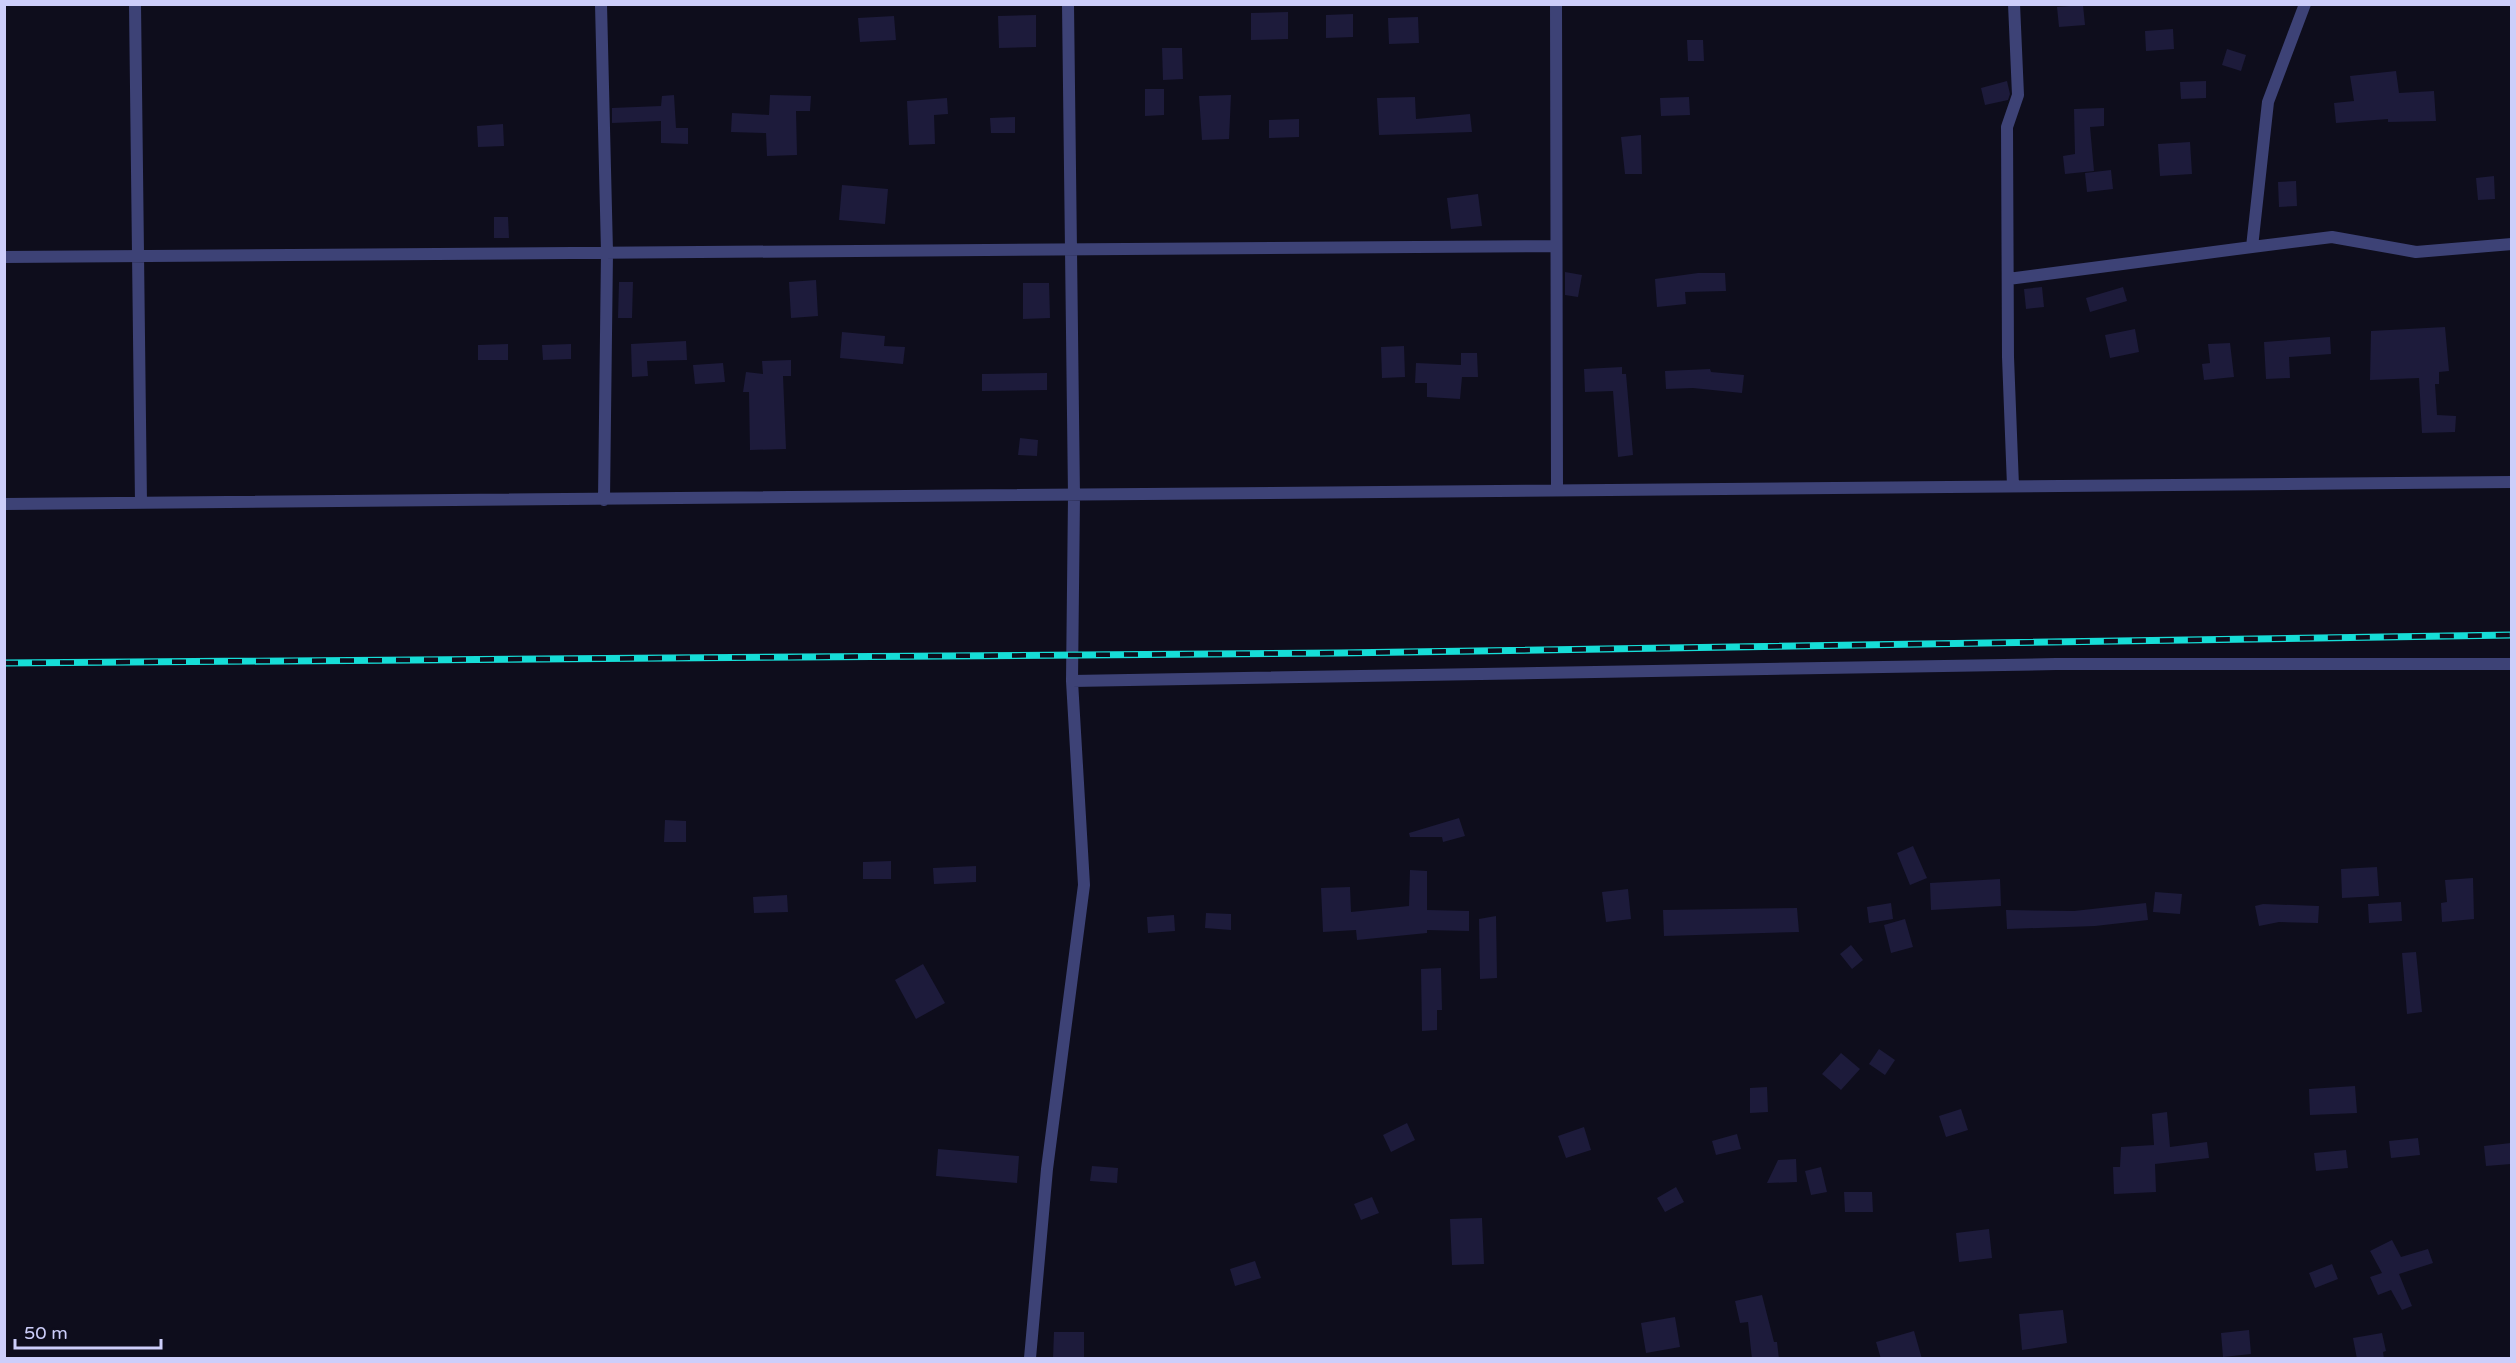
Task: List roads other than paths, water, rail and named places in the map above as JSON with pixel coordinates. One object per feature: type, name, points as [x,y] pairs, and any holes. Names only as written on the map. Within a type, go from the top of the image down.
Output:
[{"type":"street","points":[[135,4],[141,503]]},
{"type":"street","points":[[602,4],[607,252],[604,500]]},
{"type":"street","points":[[1030,1359],[1047,1169],[1084,885],[1072,681],[1074,496],[1068,4]]},
{"type":"street","points":[[1556,4],[1557,490]]},
{"type":"street","points":[[2013,486],[2007,127],[2018,95],[2014,4]]},
{"type":"street","points":[[2252,247],[2268,102],[2305,4]]},
{"type":"street","points":[[2008,279],[2332,237],[2416,252],[2511,244]]},
{"type":"street","points":[[4,257],[1556,246]]},
{"type":"street","points":[[4,504],[2511,482]]},
{"type":"street","points":[[1072,681],[2056,664],[2511,664]]},
{"type":"railway","points":[[4,663],[1339,653],[2512,635]]}]
